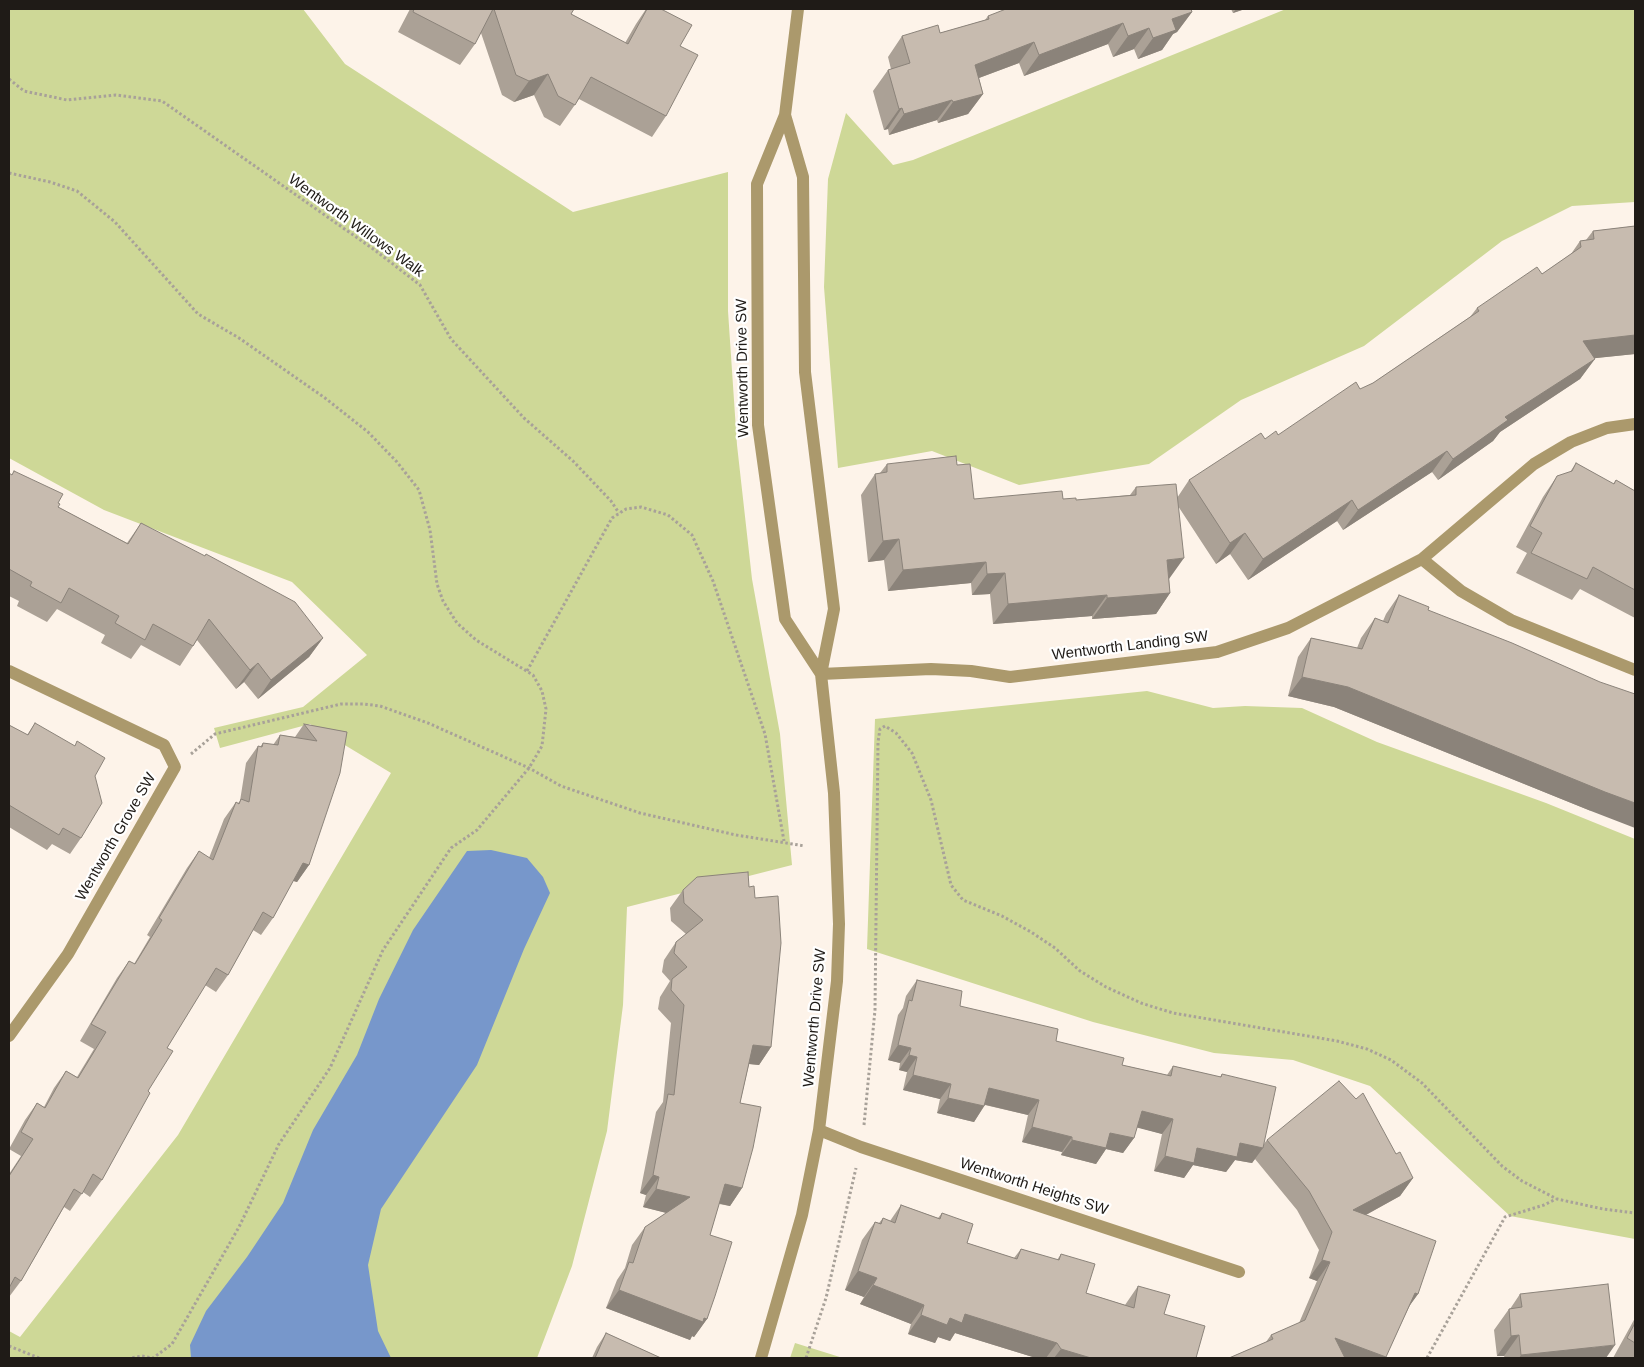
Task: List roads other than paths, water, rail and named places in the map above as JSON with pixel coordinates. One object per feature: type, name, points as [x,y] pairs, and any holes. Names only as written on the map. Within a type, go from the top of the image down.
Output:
[{"type":"street","name":"Wentworth Drive SW","points":[[798,9],[784,115],[756,184],[758,424],[785,619],[822,674]]},
{"type":"street","name":"Wentworth Drive SW","points":[[761,1358],[802,1215],[820,1130],[837,982],[839,924],[834,793],[822,674],[834,609],[805,372],[803,176],[784,115]]},
{"type":"street","name":"Wentworth Landing SW","points":[[822,674],[931,669],[971,671],[1010,676],[1217,652],[1288,628],[1422,559],[1534,464],[1571,442],[1607,428],[1635,424]]},
{"type":"street","points":[[1422,559],[1461,591],[1511,620],[1635,670]]},
{"type":"street","name":"Wentworth Grove SW","points":[[9,671],[164,745],[175,767],[68,954],[9,1036]]},
{"type":"street","name":"Wentworth Heights SW","points":[[820,1130],[861,1147],[1239,1272]]},
{"type":"water","points":[[491,850],[527,858],[543,877],[550,893],[524,949],[477,1065],[381,1209],[368,1265],[378,1331],[391,1358],[191,1358],[190,1345],[206,1311],[247,1257],[283,1203],[313,1130],[357,1055],[379,999],[413,930],[467,851]]}]
